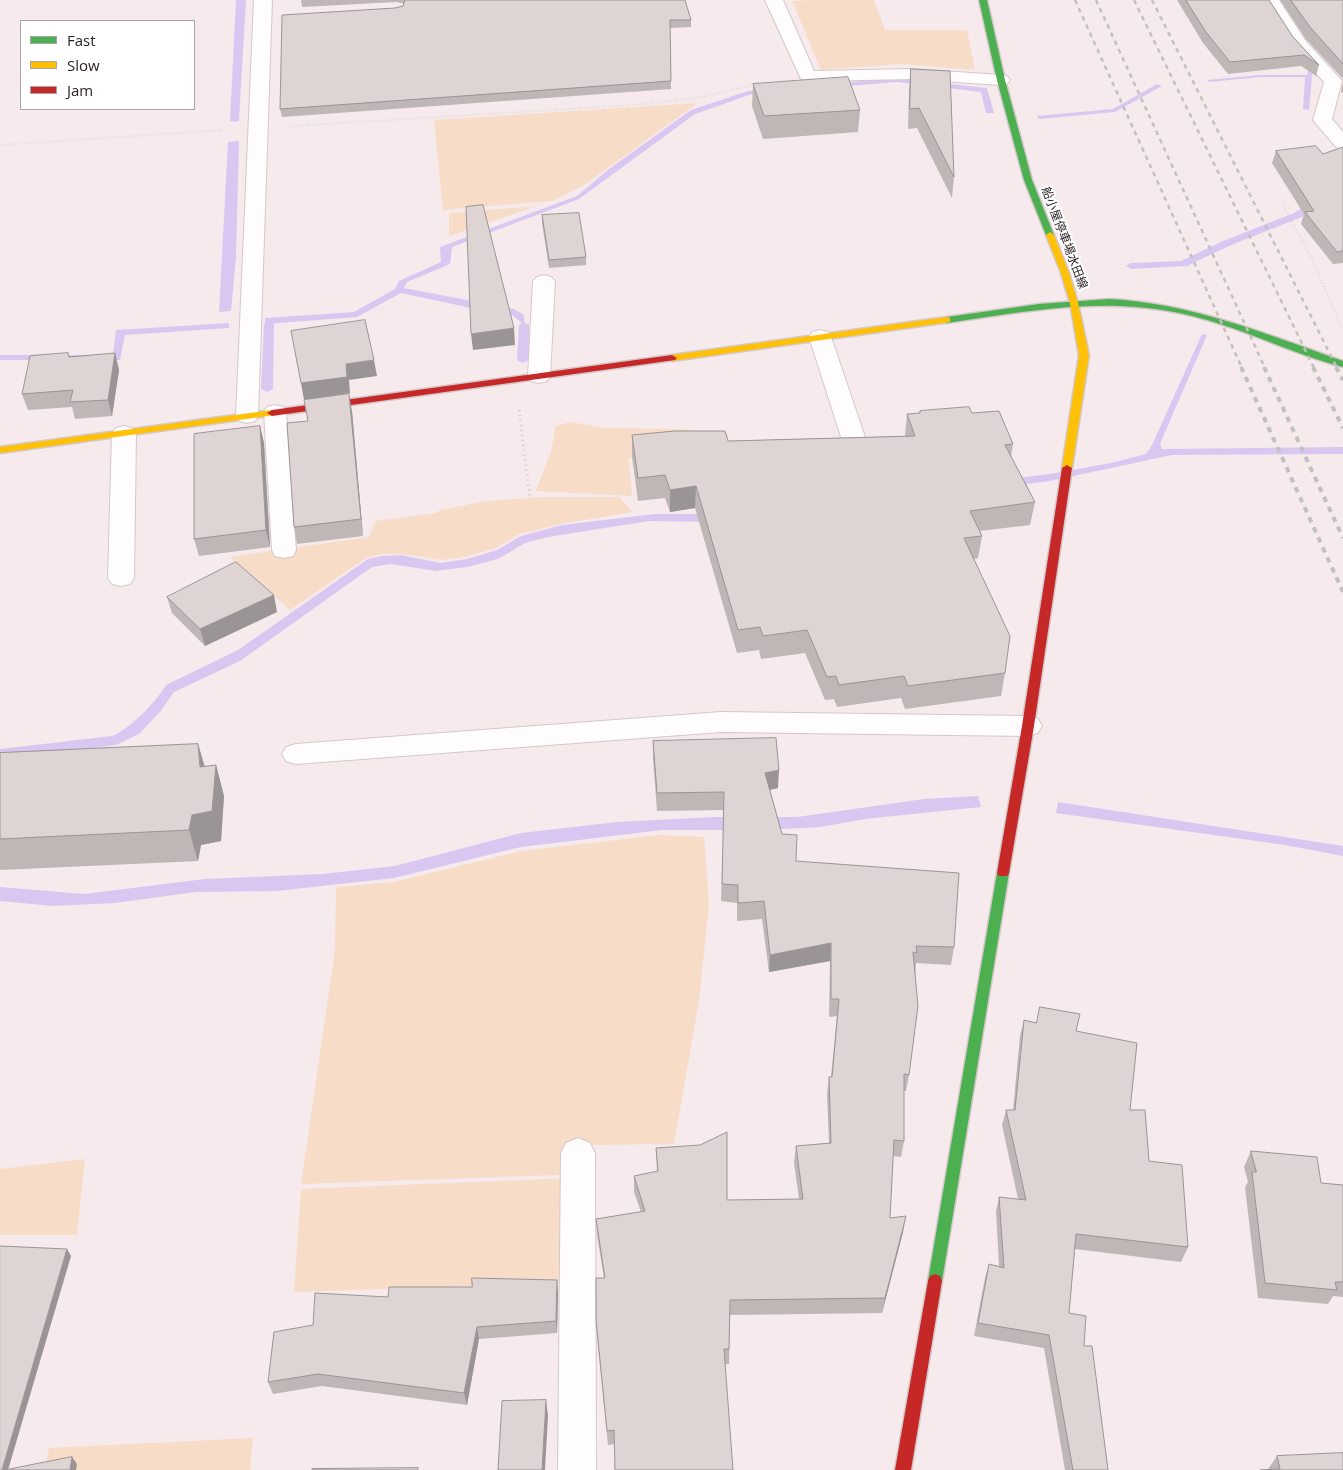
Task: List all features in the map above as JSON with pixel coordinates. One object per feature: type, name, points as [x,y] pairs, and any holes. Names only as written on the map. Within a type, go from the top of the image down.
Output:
[{"type":"street","points":[[774,0],[807,75],[911,74],[1001,80]]},
{"type":"street","name":"船小屋停車場水田線","points":[[983,0],[1001,80],[1028,180],[1063,268],[1074,303],[1113,302],[1153,306],[1200,316],[1343,364]]},
{"type":"street","points":[[1270,0],[1298,43],[1338,79],[1322,120],[1343,143]]},
{"type":"street","points":[[247,416],[258,128],[269,10]]},
{"type":"street","points":[[539,376],[544,281]]},
{"type":"street","points":[[0,450],[1074,303],[1084,355],[1028,726],[903,1470]]},
{"type":"street","points":[[820,337],[853,437]]},
{"type":"street","points":[[275,412],[284,550]]},
{"type":"street","points":[[121,578],[124,433]]},
{"type":"street","points":[[296,754],[721,722],[1028,726]]},
{"type":"street","points":[[577,1470],[578,1153]]},
{"type":"path","points":[[0,146],[634,105],[697,98],[746,86],[814,76]]},
{"type":"path","points":[[1282,203],[1312,259],[1343,332]]},
{"type":"path","points":[[516,379],[530,499]]},
{"type":"shaded area","points":[[236,0],[246,0],[239,120],[237,122],[230,121]]},
{"type":"shaded area","points":[[874,0],[885,30],[967,30],[975,70],[901,64],[821,70],[792,1]]},
{"type":"shaded area","points":[[1303,32],[1312,59],[1309,110],[1303,109],[1305,77],[1261,77],[1209,82],[1207,80],[1260,75],[1307,75],[1309,69]]},
{"type":"shaded area","points":[[896,78],[987,88],[994,113],[986,113],[981,92],[897,82],[752,94],[695,114],[579,199],[452,247],[450,264],[407,282],[404,288],[514,309],[524,315],[524,325],[511,314],[471,308],[401,293],[357,317],[265,324],[265,318],[354,312],[395,289],[399,281],[441,262],[440,247],[577,196],[609,169],[691,110],[748,91]]},
{"type":"shaded area","points":[[1157,84],[1162,86],[1115,112],[1039,119],[1037,116],[1113,109]]},
{"type":"shaded area","points":[[698,103],[584,185],[552,201],[443,210],[434,120]]},
{"type":"shaded area","points":[[239,141],[236,256],[231,311],[219,312],[228,142]]},
{"type":"shaded area","points":[[537,206],[449,236],[449,213]]},
{"type":"shaded area","points":[[229,323],[229,328],[125,335],[120,360],[0,360],[0,355],[113,355],[116,330]]},
{"type":"shaded area","points":[[1202,334],[1207,335],[1160,444],[1162,449],[1343,447],[1343,454],[1172,455],[1050,481],[715,522],[649,521],[548,537],[525,543],[498,559],[467,567],[436,571],[391,564],[372,567],[240,661],[174,692],[160,712],[139,734],[116,745],[0,760],[0,749],[112,736],[127,727],[142,714],[166,685],[238,650],[368,559],[401,555],[440,563],[467,559],[497,550],[521,536],[562,525],[655,514],[712,514],[1050,474],[1111,463],[1146,454],[1152,445]]},
{"type":"shaded area","points":[[570,422],[605,428],[677,429],[729,434],[723,450],[629,458],[632,496],[536,491],[551,451],[556,426]]},
{"type":"shaded area","points":[[541,497],[619,497],[633,512],[561,524],[520,534],[496,548],[465,557],[441,560],[403,554],[382,554],[366,558],[290,610],[230,557],[369,537],[376,521],[436,513],[440,510],[486,501]]},
{"type":"shaded area","points":[[978,796],[981,807],[865,819],[820,827],[762,830],[662,830],[521,847],[394,878],[277,891],[196,892],[115,903],[53,906],[0,901],[0,887],[84,894],[205,879],[323,874],[395,866],[521,833],[617,822],[714,817],[797,817],[924,799]]},
{"type":"shaded area","points":[[1058,802],[1343,846],[1343,856],[1285,845],[1056,813]]},
{"type":"shaded area","points":[[660,835],[704,837],[709,904],[699,1001],[674,1144],[587,1145],[585,1174],[301,1184],[335,950],[336,887],[394,882],[521,851]]},
{"type":"shaded area","points":[[85,1159],[77,1235],[0,1235],[0,1169]]},
{"type":"shaded area","points":[[571,1178],[569,1283],[294,1292],[301,1189]]},
{"type":"shaded area","points":[[253,1438],[250,1470],[45,1470],[49,1448]]},
{"type":"building","points":[[405,0],[685,0],[691,20],[670,20],[671,81],[280,109],[282,15],[395,8],[403,6]]},
{"type":"building","points":[[1186,0],[1269,0],[1293,37],[1319,65],[1304,55],[1230,62],[1206,32]]},
{"type":"building","points":[[1291,0],[1343,0],[1343,64],[1310,27]]},
{"type":"building","points":[[911,69],[950,71],[954,177],[919,108],[910,109]]},
{"type":"building","points":[[848,77],[860,110],[764,116],[753,84]]},
{"type":"building","points":[[1316,146],[1323,154],[1343,147],[1343,251],[1337,252],[1305,212],[1314,211],[1276,151]]},
{"type":"building","points":[[483,205],[514,328],[471,334],[466,207]]},
{"type":"building","points":[[579,213],[586,257],[549,260],[542,215]]},
{"type":"building","points":[[365,320],[374,360],[346,364],[347,377],[301,383],[291,331]]},
{"type":"building","points":[[68,353],[69,357],[115,353],[108,400],[70,402],[73,390],[22,394],[30,356]]},
{"type":"building","points":[[349,394],[361,519],[294,527],[287,423],[308,421],[304,400]]},
{"type":"building","points":[[969,407],[972,413],[999,411],[1013,444],[1005,445],[1035,502],[970,511],[982,536],[964,538],[1010,636],[1005,673],[908,686],[904,676],[839,685],[836,676],[827,677],[807,630],[763,636],[760,627],[738,630],[696,486],[670,490],[665,475],[638,478],[632,435],[675,431],[725,431],[728,441],[915,436],[907,414],[920,413],[920,411]]},
{"type":"building","points":[[260,426],[266,530],[194,539],[194,434]]},
{"type":"building","points":[[236,562],[274,595],[200,629],[167,597]]},
{"type":"building","points":[[776,738],[779,770],[765,773],[782,834],[797,835],[796,861],[959,873],[954,947],[916,946],[917,953],[913,952],[918,1006],[909,1075],[904,1074],[904,1141],[894,1140],[890,1218],[906,1216],[885,1298],[730,1300],[729,1349],[724,1349],[733,1470],[615,1470],[614,1430],[607,1431],[596,1320],[596,1278],[605,1278],[596,1219],[645,1211],[634,1176],[658,1171],[656,1148],[700,1145],[727,1132],[727,1200],[803,1199],[796,1146],[831,1143],[829,1077],[832,1077],[839,999],[831,999],[831,943],[770,955],[764,901],[738,903],[738,885],[722,884],[724,792],[657,793],[653,741]]},
{"type":"building","points":[[198,744],[200,767],[216,765],[212,811],[192,815],[189,830],[0,839],[0,753]]},
{"type":"building","points":[[1040,1007],[1080,1014],[1076,1031],[1137,1043],[1130,1110],[1145,1110],[1149,1161],[1182,1165],[1188,1247],[1076,1234],[1069,1313],[1086,1316],[1084,1346],[1092,1346],[1108,1470],[1073,1470],[1049,1335],[978,1323],[989,1264],[1004,1268],[999,1197],[1026,1200],[1006,1110],[1015,1110],[1024,1020],[1036,1023]]},
{"type":"building","points":[[1251,1151],[1317,1157],[1321,1183],[1343,1185],[1343,1282],[1335,1282],[1337,1290],[1265,1283],[1252,1172],[1256,1172]]},
{"type":"building","points":[[0,1246],[67,1249],[2,1470],[0,1470]]},
{"type":"building","points":[[472,1278],[557,1280],[556,1321],[477,1327],[464,1393],[318,1374],[268,1382],[274,1332],[313,1325],[315,1293],[388,1297],[389,1287],[472,1287]]},
{"type":"building","points":[[546,1400],[542,1470],[498,1470],[502,1401]]},
{"type":"building","points":[[1343,1453],[1343,1470],[1260,1470],[1280,1469],[1277,1456]]},
{"type":"building","points":[[72,1457],[70,1470],[5,1470]]},
{"type":"building","points":[[418,1468],[418,1470],[312,1470],[312,1469]]},
{"type":"waterway","points":[[1131,266],[1183,264],[1227,243],[1298,215],[1322,200],[1343,195]]},
{"type":"waterway","points":[[267,389],[269,324]]},
{"type":"waterway","points":[[523,360],[524,325]]},
{"type":"railway","points":[[1075,0],[1242,368]]},
{"type":"railway","points":[[1096,0],[1265,368]]},
{"type":"railway","points":[[1134,0],[1314,368]]},
{"type":"railway","points":[[1152,0],[1337,368]]},
{"type":"railway","points":[[1241,367],[1343,592]]},
{"type":"railway","points":[[1264,367],[1343,538]]},
{"type":"railway","points":[[1313,367],[1343,428]]},
{"type":"railway","points":[[1336,367],[1343,380]]},
{"type":"traffic: fast","points":[[983,0],[1001,80],[1028,180],[1050,235]]},
{"type":"traffic: fast","points":[[947,320],[1062,304],[1086,302],[1132,303],[1159,306],[1213,319],[1343,364]]},
{"type":"traffic: fast","points":[[935,1281],[1003,873]]},
{"type":"traffic: slow","points":[[1050,235],[1074,303],[1084,355],[1067,468]]},
{"type":"traffic: slow","points":[[672,358],[947,320]]},
{"type":"traffic: slow","points":[[0,450],[272,413]]},
{"type":"traffic: jam","points":[[272,413],[672,358]]},
{"type":"traffic: jam","points":[[1003,873],[1028,726],[1067,468]]},
{"type":"traffic: jam","points":[[903,1470],[935,1281]]}]
